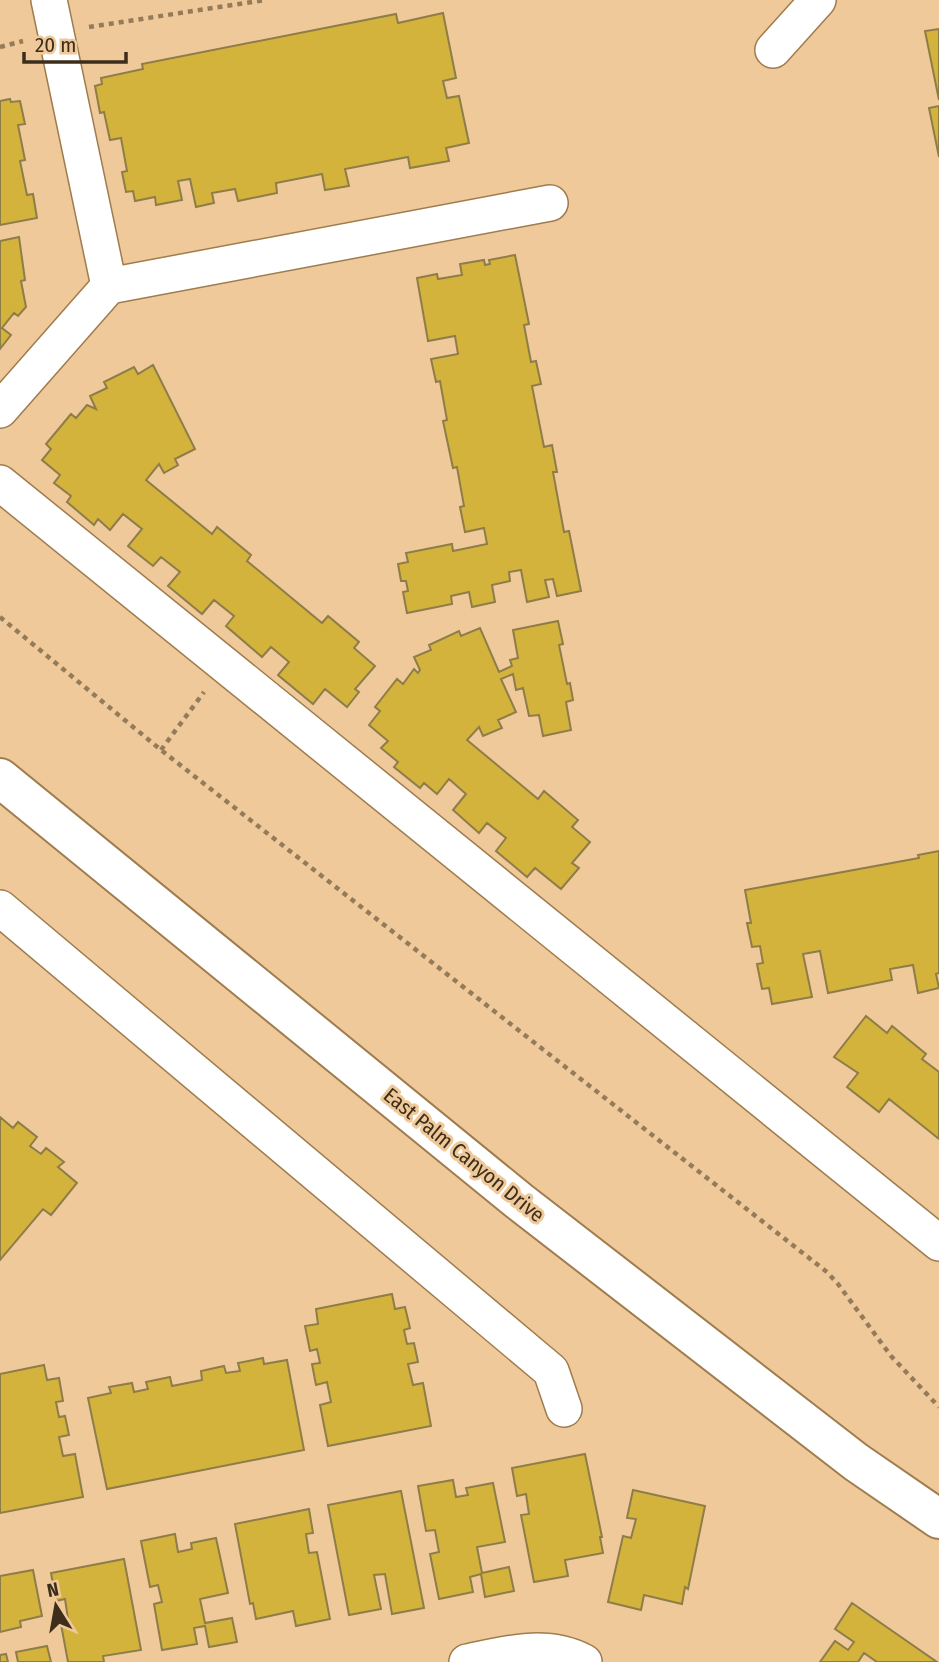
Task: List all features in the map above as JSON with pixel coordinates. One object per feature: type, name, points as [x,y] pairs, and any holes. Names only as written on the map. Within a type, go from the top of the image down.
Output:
[{"type":"main road","name":"East Palm Canyon Drive","points":[[0,778],[520,1201],[856,1462],[939,1519]]},
{"type":"street","points":[[773,50],[818,0]]},
{"type":"street","points":[[52,16],[108,286]]},
{"type":"street","points":[[0,410],[108,286],[550,203]]},
{"type":"street","points":[[0,483],[939,1243]]},
{"type":"street","points":[[0,908],[551,1371],[564,1409]]},
{"type":"street","points":[[467,1662],[533,1649],[584,1662]]},
{"type":"path","points":[[0,47],[52,16],[265,0]]},
{"type":"path","points":[[0,617],[161,750],[827,1272],[891,1356],[939,1407]]},
{"type":"path","points":[[161,750],[224,664]]},
{"type":"building","points":[[443,13],[456,78],[443,81],[447,98],[459,96],[469,143],[446,148],[449,161],[410,168],[408,157],[345,169],[349,186],[325,190],[322,174],[276,183],[277,193],[238,201],[235,189],[212,193],[214,203],[196,207],[190,179],[178,181],[182,200],[156,205],[155,197],[135,201],[133,191],[126,192],[122,172],[127,171],[121,138],[110,140],[104,112],[100,113],[95,86],[102,84],[101,78],[143,69],[142,64],[396,14],[398,23]]},
{"type":"building","points":[[939,29],[939,100],[925,31]]},
{"type":"building","points":[[10,99],[11,102],[20,101],[25,124],[18,125],[25,160],[20,161],[27,195],[33,194],[37,218],[0,225],[0,101]]},
{"type":"building","points":[[939,106],[939,157],[929,108]]},
{"type":"building","points":[[19,237],[25,280],[21,281],[26,307],[18,316],[14,313],[2,328],[11,335],[0,349],[0,241]]},
{"type":"building","points":[[515,255],[529,324],[524,325],[531,362],[536,361],[541,384],[532,386],[544,447],[552,445],[557,472],[553,472],[564,532],[569,531],[581,591],[557,596],[553,579],[545,580],[549,597],[527,602],[521,570],[509,572],[510,581],[492,585],[495,602],[472,607],[469,592],[451,596],[452,604],[407,613],[403,592],[408,591],[406,581],[401,581],[398,564],[408,562],[406,553],[452,544],[453,551],[487,544],[484,528],[465,532],[460,507],[464,506],[457,467],[453,468],[443,421],[447,420],[440,381],[436,382],[431,359],[458,354],[455,336],[428,341],[417,278],[437,274],[438,279],[462,275],[460,264],[484,260],[485,265],[490,264],[489,260]]},
{"type":"building","points":[[153,365],[195,449],[175,459],[178,465],[164,473],[159,464],[146,480],[212,534],[217,527],[251,555],[247,561],[322,623],[328,616],[359,642],[354,648],[375,666],[355,689],[359,692],[347,707],[325,689],[313,704],[278,675],[289,662],[271,647],[262,657],[226,626],[234,616],[214,600],[202,614],[168,586],[180,572],[161,557],[153,566],[128,546],[142,529],[123,514],[110,530],[98,519],[94,525],[67,502],[71,496],[54,483],[60,475],[42,460],[51,449],[46,444],[71,414],[76,418],[87,405],[96,409],[90,396],[107,388],[104,382],[134,367],[138,374]]},
{"type":"building","points":[[558,621],[563,644],[559,645],[573,700],[566,702],[571,730],[543,736],[539,715],[529,716],[523,688],[516,690],[513,674],[501,679],[516,712],[498,720],[502,728],[483,736],[479,727],[467,740],[538,799],[544,791],[578,820],[572,827],[590,842],[572,863],[579,868],[561,889],[535,868],[527,877],[496,851],[506,838],[487,823],[479,833],[453,810],[466,794],[449,779],[437,794],[424,783],[420,788],[394,767],[398,762],[381,748],[388,741],[369,725],[380,711],[375,707],[397,679],[403,684],[414,669],[418,673],[420,670],[414,657],[431,650],[429,645],[459,631],[461,636],[480,628],[499,672],[512,666],[510,660],[518,658],[513,630]]},
{"type":"building","points":[[939,851],[939,973],[936,974],[939,988],[918,993],[913,965],[890,969],[892,980],[828,993],[820,951],[803,954],[812,997],[772,1004],[769,988],[762,989],[757,964],[763,963],[760,946],[752,947],[745,890],[919,858],[918,855]]},
{"type":"building","points":[[866,1016],[887,1033],[892,1026],[926,1054],[922,1059],[939,1072],[939,1139],[889,1099],[879,1112],[847,1087],[858,1073],[834,1057]]},
{"type":"building","points":[[0,1117],[13,1128],[18,1122],[37,1137],[30,1146],[41,1154],[46,1148],[64,1162],[58,1167],[77,1183],[51,1215],[43,1209],[0,1260]]},
{"type":"building","points":[[392,1294],[395,1309],[405,1307],[410,1328],[404,1330],[407,1344],[414,1343],[418,1362],[408,1364],[413,1385],[423,1383],[431,1426],[328,1446],[320,1405],[331,1402],[327,1382],[316,1385],[312,1364],[320,1363],[317,1349],[310,1351],[305,1326],[318,1324],[316,1309]]},
{"type":"building","points":[[263,1358],[264,1364],[287,1360],[304,1450],[107,1489],[88,1398],[111,1393],[109,1387],[132,1383],[134,1392],[148,1389],[146,1382],[170,1377],[172,1386],[202,1380],[201,1371],[224,1366],[226,1373],[240,1371],[238,1363]]},
{"type":"building","points":[[44,1365],[47,1380],[59,1378],[63,1401],[56,1402],[59,1417],[65,1416],[69,1435],[59,1437],[63,1456],[75,1454],[83,1497],[0,1513],[0,1374]]},
{"type":"building","points":[[585,1454],[603,1553],[565,1560],[568,1576],[534,1582],[521,1515],[529,1514],[526,1494],[517,1496],[512,1468]]},
{"type":"building","points":[[453,1480],[456,1497],[468,1495],[466,1488],[493,1483],[505,1542],[477,1547],[482,1573],[509,1567],[514,1591],[485,1597],[481,1574],[470,1577],[473,1592],[439,1599],[430,1554],[439,1552],[435,1530],[426,1531],[418,1486]]},
{"type":"building","points":[[633,1490],[705,1506],[688,1589],[685,1587],[682,1604],[644,1595],[641,1610],[608,1602],[623,1536],[631,1538],[636,1519],[627,1518]]},
{"type":"building","points":[[401,1491],[424,1608],[392,1614],[385,1574],[374,1575],[381,1609],[349,1615],[328,1505]]},
{"type":"building","points":[[309,1509],[313,1533],[306,1534],[309,1553],[317,1552],[330,1619],[296,1626],[293,1611],[256,1619],[253,1603],[250,1604],[235,1524]]},
{"type":"building","points":[[175,1534],[178,1552],[192,1549],[191,1543],[216,1538],[228,1593],[200,1599],[205,1623],[232,1618],[237,1642],[209,1647],[205,1626],[194,1628],[197,1644],[162,1650],[154,1604],[162,1602],[158,1585],[150,1587],[141,1541]]},
{"type":"building","points":[[124,1559],[141,1650],[103,1656],[104,1662],[68,1662],[60,1619],[68,1619],[65,1599],[56,1601],[51,1573]]},
{"type":"building","points":[[33,1570],[42,1616],[20,1621],[21,1627],[0,1632],[0,1576]]},
{"type":"building","points":[[852,1603],[937,1662],[877,1662],[864,1653],[858,1662],[820,1662],[835,1641],[848,1650],[854,1642],[835,1629]]},
{"type":"building","points":[[47,1646],[51,1662],[18,1662],[16,1652]]},
{"type":"building","points":[[6,1654],[8,1662],[0,1662],[0,1655]]}]
